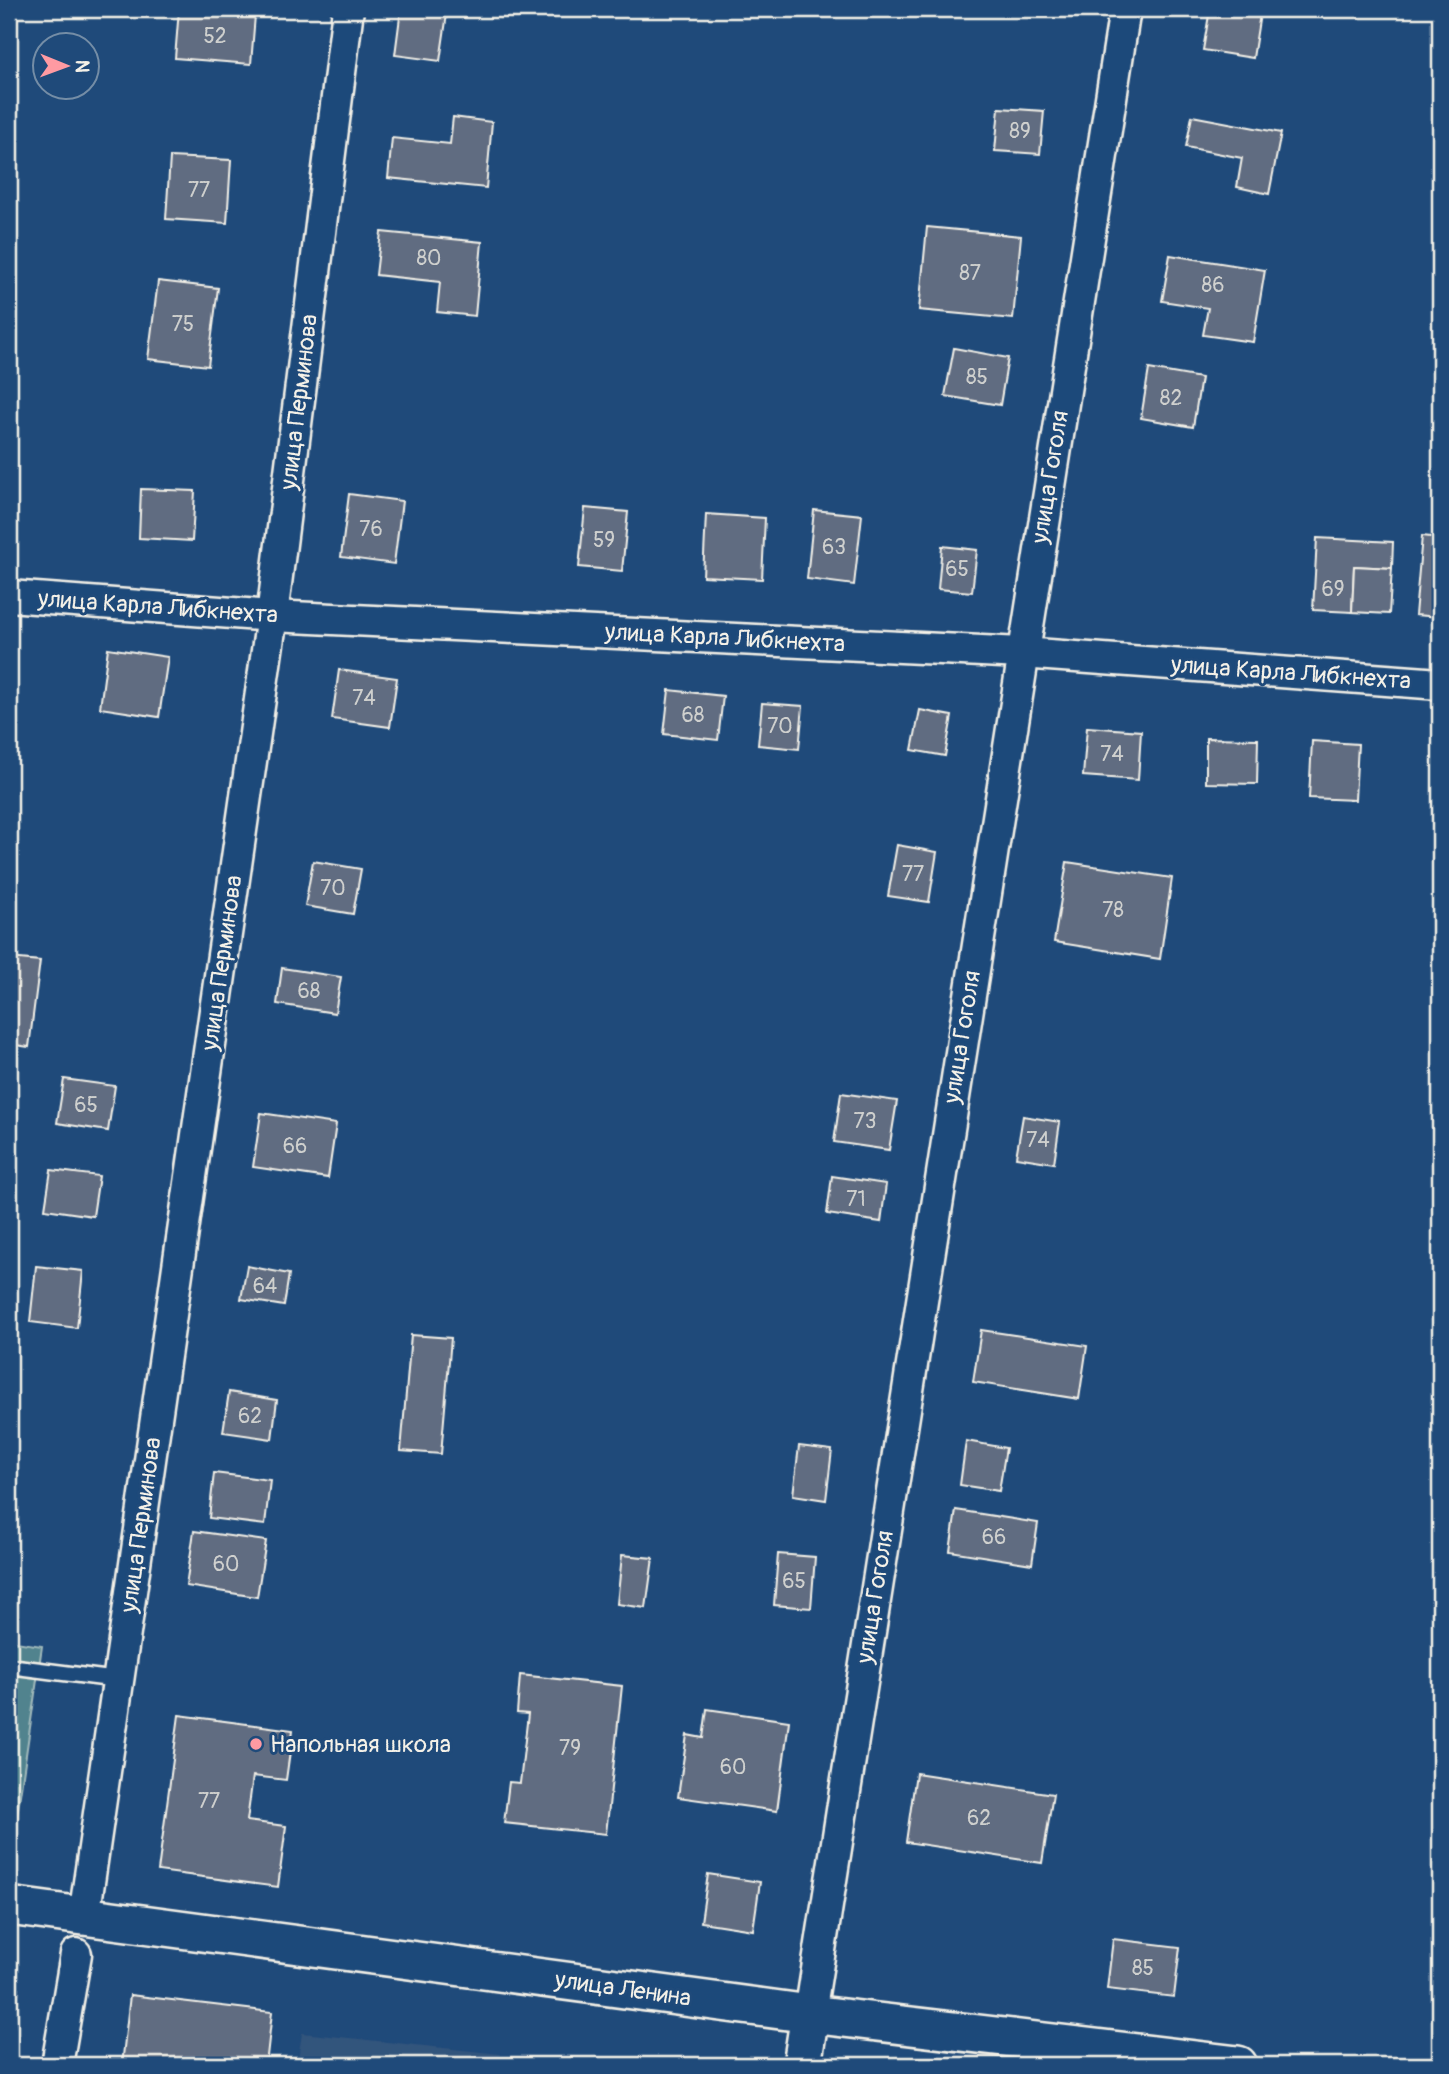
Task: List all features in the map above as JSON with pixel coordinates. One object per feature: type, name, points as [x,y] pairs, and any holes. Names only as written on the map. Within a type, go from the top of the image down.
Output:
[{"type":"street","name":"улица Перминова","points":[[84,1916],[272,616],[348,9]]},
{"type":"street","name":"улица Гоголя","points":[[802,2065],[1125,9]]},
{"type":"street","name":"улица Карла Либкнехта","points":[[9,596],[272,616],[1022,653],[1440,684]]},
{"type":"street","name":"улица Ленина","points":[[9,1906],[810,2014],[1238,2065]]},
{"type":"street","points":[[57,2065],[76,1954]]},
{"type":"lane","points":[[9,1667],[118,1680]]},
{"type":"shaded area","points":[[302,2033],[500,2054],[499,2065],[297,2065]]},
{"type":"green space","points":[[9,1641],[42,1646],[9,1870]]},
{"type":"building","points":[[179,9],[255,15],[251,64],[175,58]]},
{"type":"building","points":[[401,9],[447,14],[440,61],[395,55]]},
{"type":"building","points":[[1210,9],[1260,14],[1253,58],[1203,50]]},
{"type":"building","points":[[999,108],[1044,111],[1040,154],[995,151]]},
{"type":"building","points":[[1192,116],[1281,133],[1269,194],[1237,187],[1242,158],[1186,147]]},
{"type":"building","points":[[453,117],[492,122],[486,188],[388,178],[392,138],[450,144]]},
{"type":"building","points":[[170,157],[231,160],[227,223],[166,219]]},
{"type":"building","points":[[927,227],[1021,236],[1013,319],[919,310]]},
{"type":"building","points":[[381,232],[482,242],[475,316],[437,312],[440,282],[376,275]]},
{"type":"building","points":[[1170,255],[1265,270],[1253,342],[1203,335],[1208,308],[1162,301]]},
{"type":"building","points":[[158,281],[218,288],[208,366],[148,359]]},
{"type":"building","points":[[954,348],[1008,358],[1000,405],[945,396]]},
{"type":"building","points":[[1149,369],[1201,378],[1193,427],[1141,418]]},
{"type":"building","points":[[141,489],[195,491],[192,541],[139,538]]},
{"type":"building","points":[[349,494],[402,501],[394,564],[341,557]]},
{"type":"building","points":[[585,508],[628,512],[622,571],[579,567]]},
{"type":"building","points":[[814,510],[862,515],[854,585],[807,579]]},
{"type":"building","points":[[706,514],[765,518],[762,579],[703,576]]},
{"type":"building","points":[[1422,536],[1440,538],[1440,617],[1415,615]]},
{"type":"building","points":[[1317,538],[1393,542],[1392,568],[1354,566],[1352,612],[1313,610]]},
{"type":"building","points":[[942,546],[977,550],[972,592],[938,589]]},
{"type":"building","points":[[1354,566],[1392,568],[1389,614],[1352,612]]},
{"type":"building","points":[[108,648],[168,657],[159,717],[100,708]]},
{"type":"building","points":[[339,670],[397,678],[390,727],[332,719]]},
{"type":"building","points":[[669,690],[723,696],[718,740],[664,734]]},
{"type":"building","points":[[762,703],[803,706],[799,749],[758,745]]},
{"type":"building","points":[[920,710],[952,716],[945,756],[912,750]]},
{"type":"building","points":[[1087,727],[1141,731],[1138,780],[1083,776]]},
{"type":"building","points":[[1206,738],[1258,739],[1257,784],[1206,783]]},
{"type":"building","points":[[1312,741],[1358,744],[1355,800],[1309,798]]},
{"type":"building","points":[[897,845],[937,852],[929,902],[888,896]]},
{"type":"building","points":[[313,861],[361,869],[353,914],[305,906]]},
{"type":"building","points":[[1067,862],[1172,878],[1160,959],[1054,942]]},
{"type":"building","points":[[9,958],[40,961],[29,1047],[9,1044]]},
{"type":"building","points":[[282,968],[341,977],[335,1013],[277,1004]]},
{"type":"building","points":[[64,1079],[115,1086],[108,1131],[57,1123]]},
{"type":"building","points":[[841,1093],[897,1101],[889,1150],[834,1142]]},
{"type":"building","points":[[261,1113],[336,1124],[328,1178],[253,1167]]},
{"type":"building","points":[[1023,1116],[1060,1122],[1054,1163],[1016,1157]]},
{"type":"building","points":[[51,1170],[99,1176],[93,1216],[45,1209]]},
{"type":"building","points":[[832,1176],[886,1184],[881,1222],[827,1214]]},
{"type":"building","points":[[36,1266],[83,1271],[77,1328],[30,1322]]},
{"type":"building","points":[[247,1266],[289,1274],[284,1306],[241,1299]]},
{"type":"building","points":[[981,1330],[1087,1346],[1079,1399],[973,1382]]},
{"type":"building","points":[[411,1335],[451,1338],[441,1454],[401,1451]]},
{"type":"building","points":[[229,1392],[277,1400],[272,1439],[223,1432]]},
{"type":"building","points":[[966,1441],[1006,1448],[999,1491],[960,1485]]},
{"type":"building","points":[[799,1446],[832,1450],[826,1500],[793,1495]]},
{"type":"building","points":[[214,1473],[270,1480],[265,1525],[209,1518]]},
{"type":"building","points":[[956,1510],[1038,1523],[1032,1564],[950,1551]]},
{"type":"building","points":[[194,1531],[266,1541],[257,1597],[186,1586]]},
{"type":"building","points":[[778,1554],[815,1557],[811,1608],[774,1605]]},
{"type":"building","points":[[622,1555],[653,1558],[646,1608],[617,1604]]},
{"type":"building","points":[[520,1675],[622,1686],[606,1834],[504,1823],[509,1782],[520,1783],[528,1714],[517,1713]]},
{"type":"building","points":[[707,1709],[789,1721],[777,1811],[678,1797],[687,1735],[703,1738]]},
{"type":"building","points":[[179,1715],[293,1730],[286,1780],[253,1776],[247,1821],[286,1826],[278,1887],[158,1871]]},
{"type":"building","points":[[916,1773],[1053,1794],[1042,1863],[906,1842]]},
{"type":"building","points":[[708,1874],[760,1882],[753,1930],[701,1922]]},
{"type":"building","points":[[1113,1939],[1180,1947],[1174,1997],[1107,1989]]},
{"type":"building","points":[[9,1986],[19,1988],[9,2056]]},
{"type":"building","points":[[130,1995],[272,2012],[266,2065],[122,2065]]},
{"type":"place","name":"Напольная школа","points":[[256,1744]]}]
